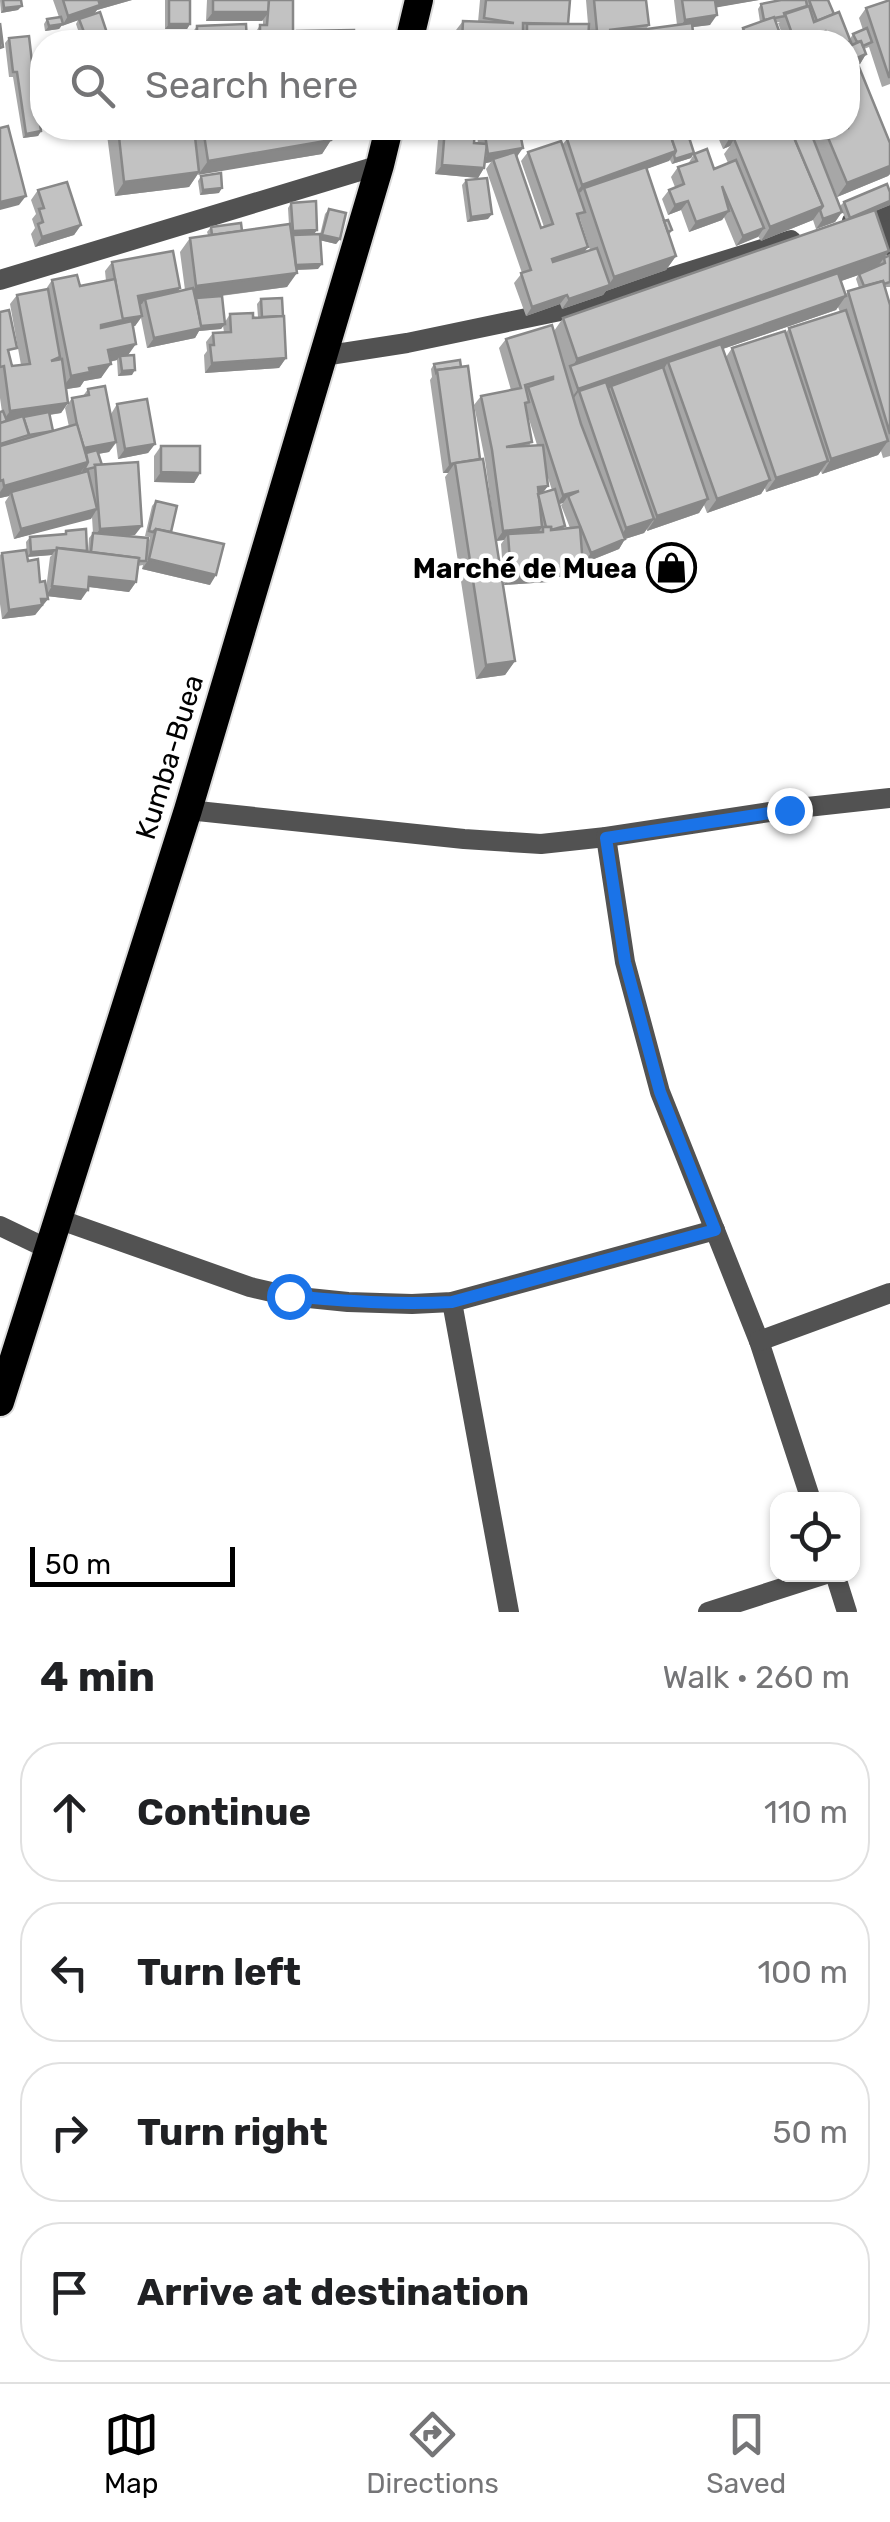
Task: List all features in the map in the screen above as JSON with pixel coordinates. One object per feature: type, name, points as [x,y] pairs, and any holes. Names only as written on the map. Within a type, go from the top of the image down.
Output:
[{"type":"highway","points":[[412,30],[419,0]]},
{"type":"highway","name":"Kumba-Buea","points":[[0,1402],[188,810],[386,140]]},
{"type":"street","points":[[0,280],[380,165]]},
{"type":"street","points":[[841,224],[884,211],[890,246]]},
{"type":"street","points":[[322,356],[565,310],[804,236]]},
{"type":"street","points":[[188,810],[541,844],[890,798]]},
{"type":"street","points":[[606,838],[625,962],[660,1092],[759,1340],[808,1492]]},
{"type":"street","points":[[58,1219],[250,1287],[289,1296],[412,1304],[452,1302],[715,1230]]},
{"type":"street","points":[[0,1226],[48,1250]]},
{"type":"street","points":[[759,1340],[890,1292]]},
{"type":"street","points":[[452,1302],[509,1612]]},
{"type":"street","points":[[708,1612],[801,1582]]},
{"type":"street","points":[[839,1582],[848,1612]]},
{"type":"building","points":[[3,0],[21,0],[22,6],[4,8]]},
{"type":"building","points":[[63,0],[106,0],[68,16]]},
{"type":"building","points":[[169,0],[190,0],[190,24],[169,24]]},
{"type":"building","points":[[213,0],[269,0],[269,12],[213,12]]},
{"type":"building","points":[[269,0],[293,0],[293,30],[260,30],[260,25],[267,25]]},
{"type":"building","points":[[486,0],[570,0],[568,24],[523,23],[523,30],[463,30],[463,21],[514,23],[484,18]]},
{"type":"building","points":[[594,0],[646,0],[649,25],[597,30]]},
{"type":"building","points":[[682,0],[715,0],[717,15],[685,20]]},
{"type":"building","points":[[806,0],[807,6],[764,20],[761,4]]},
{"type":"building","points":[[809,0],[828,0],[834,14],[817,21]]},
{"type":"building","points":[[890,0],[890,77],[889,77],[866,8]]},
{"type":"building","points":[[809,6],[814,22],[839,12],[846,30],[791,30],[785,14]]},
{"type":"building","points":[[100,12],[106,30],[83,30],[79,19]]},
{"type":"building","points":[[61,17],[63,24],[49,26],[47,19]]},
{"type":"building","points":[[774,17],[779,30],[744,30]]},
{"type":"building","points":[[692,23],[693,30],[609,30],[647,29]]},
{"type":"building","points":[[246,24],[246,30],[197,30],[197,26]]},
{"type":"building","points":[[527,24],[589,24],[589,30],[527,30]]},
{"type":"building","points":[[867,28],[872,42],[863,46],[860,31]]},
{"type":"building","points":[[29,36],[30,133],[26,134],[17,72],[13,72],[9,38]]},
{"type":"building","points":[[860,69],[890,143],[890,166],[847,183],[829,140],[860,140]]},
{"type":"building","points":[[8,126],[26,196],[0,202],[0,128]]},
{"type":"building","points":[[119,140],[195,140],[199,172],[124,182]]},
{"type":"building","points":[[205,140],[331,140],[208,161]]},
{"type":"building","points":[[444,140],[487,144],[484,168],[442,165]]},
{"type":"building","points":[[486,140],[521,140],[523,148],[488,154]]},
{"type":"building","points":[[567,140],[672,140],[676,151],[582,185]]},
{"type":"building","points":[[672,140],[690,140],[694,153],[675,159]]},
{"type":"building","points":[[734,140],[795,140],[823,206],[770,227]]},
{"type":"building","points":[[795,140],[814,140],[842,212],[823,219],[823,206]]},
{"type":"building","points":[[561,141],[585,212],[577,214],[588,247],[552,259],[553,262],[597,248],[610,285],[532,307],[521,273],[531,270],[493,159],[515,152],[541,228],[553,224],[528,152]]},
{"type":"building","points":[[707,149],[714,169],[736,160],[764,228],[743,236],[722,186],[729,211],[696,222],[688,201],[675,205],[669,190],[684,184],[678,167],[697,161],[694,154]]},
{"type":"building","points":[[646,167],[676,256],[614,277],[584,188]]},
{"type":"building","points":[[221,173],[222,188],[203,190],[201,176]]},
{"type":"building","points":[[487,178],[492,214],[471,217],[466,180]]},
{"type":"building","points":[[67,182],[81,225],[42,237],[39,209],[44,208],[38,190]]},
{"type":"building","points":[[887,184],[890,201],[850,218],[844,202]]},
{"type":"building","points":[[316,201],[317,230],[293,231],[291,203]]},
{"type":"building","points":[[329,209],[346,213],[340,239],[322,235]]},
{"type":"building","points":[[875,210],[889,251],[577,359],[563,318]]},
{"type":"building","points":[[241,223],[242,231],[212,235],[211,227]]},
{"type":"building","points":[[290,224],[297,273],[196,286],[190,238]]},
{"type":"building","points":[[320,234],[322,264],[296,265],[293,235]]},
{"type":"building","points":[[173,251],[180,288],[138,296],[142,316],[122,319],[112,262]]},
{"type":"building","points":[[890,255],[890,282],[864,286],[859,274],[885,263],[884,258]]},
{"type":"building","points":[[838,273],[846,296],[578,389],[570,366]]},
{"type":"building","points":[[77,275],[80,286],[115,279],[123,320],[101,328],[132,321],[136,344],[108,350],[111,364],[71,376],[52,280]]},
{"type":"building","points":[[883,281],[890,305],[890,434],[848,291]]},
{"type":"building","points":[[193,288],[202,328],[154,338],[145,299]]},
{"type":"building","points":[[48,289],[60,357],[51,361],[62,359],[68,403],[10,411],[4,366],[0,367],[0,312],[9,310],[17,348],[8,350],[12,366],[30,364],[17,295]]},
{"type":"building","points":[[222,296],[225,324],[201,326],[196,298]]},
{"type":"building","points":[[282,298],[283,316],[262,317],[261,299]]},
{"type":"building","points":[[846,310],[888,441],[831,459],[789,328]]},
{"type":"building","points":[[253,313],[253,318],[284,316],[286,358],[212,363],[213,333],[231,332],[230,314]]},
{"type":"building","points":[[552,325],[581,424],[625,539],[591,553],[568,496],[579,491],[563,495],[528,387],[553,377],[525,385],[532,442],[506,447],[543,445],[548,486],[538,487],[542,527],[503,531],[481,396],[521,388],[506,339]]},
{"type":"building","points":[[785,331],[828,461],[776,478],[732,348]]},
{"type":"building","points":[[721,344],[770,480],[717,499],[668,362]]},
{"type":"building","points":[[134,355],[135,370],[122,371],[120,356]]},
{"type":"building","points":[[460,360],[461,367],[436,372],[434,364]]},
{"type":"building","points":[[468,366],[480,459],[450,464],[437,370]]},
{"type":"building","points":[[663,367],[708,499],[657,516],[611,386]]},
{"type":"building","points":[[606,382],[654,519],[626,528],[579,391]]},
{"type":"building","points":[[105,386],[116,442],[84,448],[72,398]]},
{"type":"building","points":[[147,399],[155,444],[125,449],[117,404]]},
{"type":"building","points":[[49,412],[53,431],[29,435],[23,417]]},
{"type":"building","points":[[23,416],[29,435],[0,444],[0,423]]},
{"type":"building","points":[[77,424],[88,462],[4,486],[0,481],[0,446]]},
{"type":"building","points":[[161,446],[200,446],[200,473],[161,472]]},
{"type":"building","points":[[97,450],[102,465],[84,470],[88,462],[86,453]]},
{"type":"building","points":[[483,459],[515,661],[486,665],[455,463]]},
{"type":"building","points":[[138,462],[142,526],[100,529],[95,465]]},
{"type":"building","points":[[88,471],[97,509],[21,529],[11,492]]},
{"type":"building","points":[[555,489],[565,526],[551,530],[546,527],[538,494]]},
{"type":"building","points":[[156,501],[177,506],[171,532],[149,531]]},
{"type":"building","points":[[543,527],[580,527],[583,566],[511,575],[508,534],[543,532]]},
{"type":"building","points":[[86,529],[87,551],[57,548],[31,552],[30,537]]},
{"type":"building","points":[[156,529],[224,544],[216,575],[149,559]]},
{"type":"building","points":[[93,533],[148,538],[146,561],[91,552]]},
{"type":"building","points":[[57,548],[139,558],[136,582],[89,577],[88,590],[52,586]]},
{"type":"building","points":[[26,550],[28,561],[38,559],[40,582],[45,581],[48,599],[41,599],[42,605],[9,610],[2,553]]},
{"type":"place","name":"Marché de Muea","points":[[672,568]]},
{"type":"route","points":[[289,1296],[348,1302],[452,1302],[715,1230],[660,1092],[625,962],[606,838],[789,810]]}]
